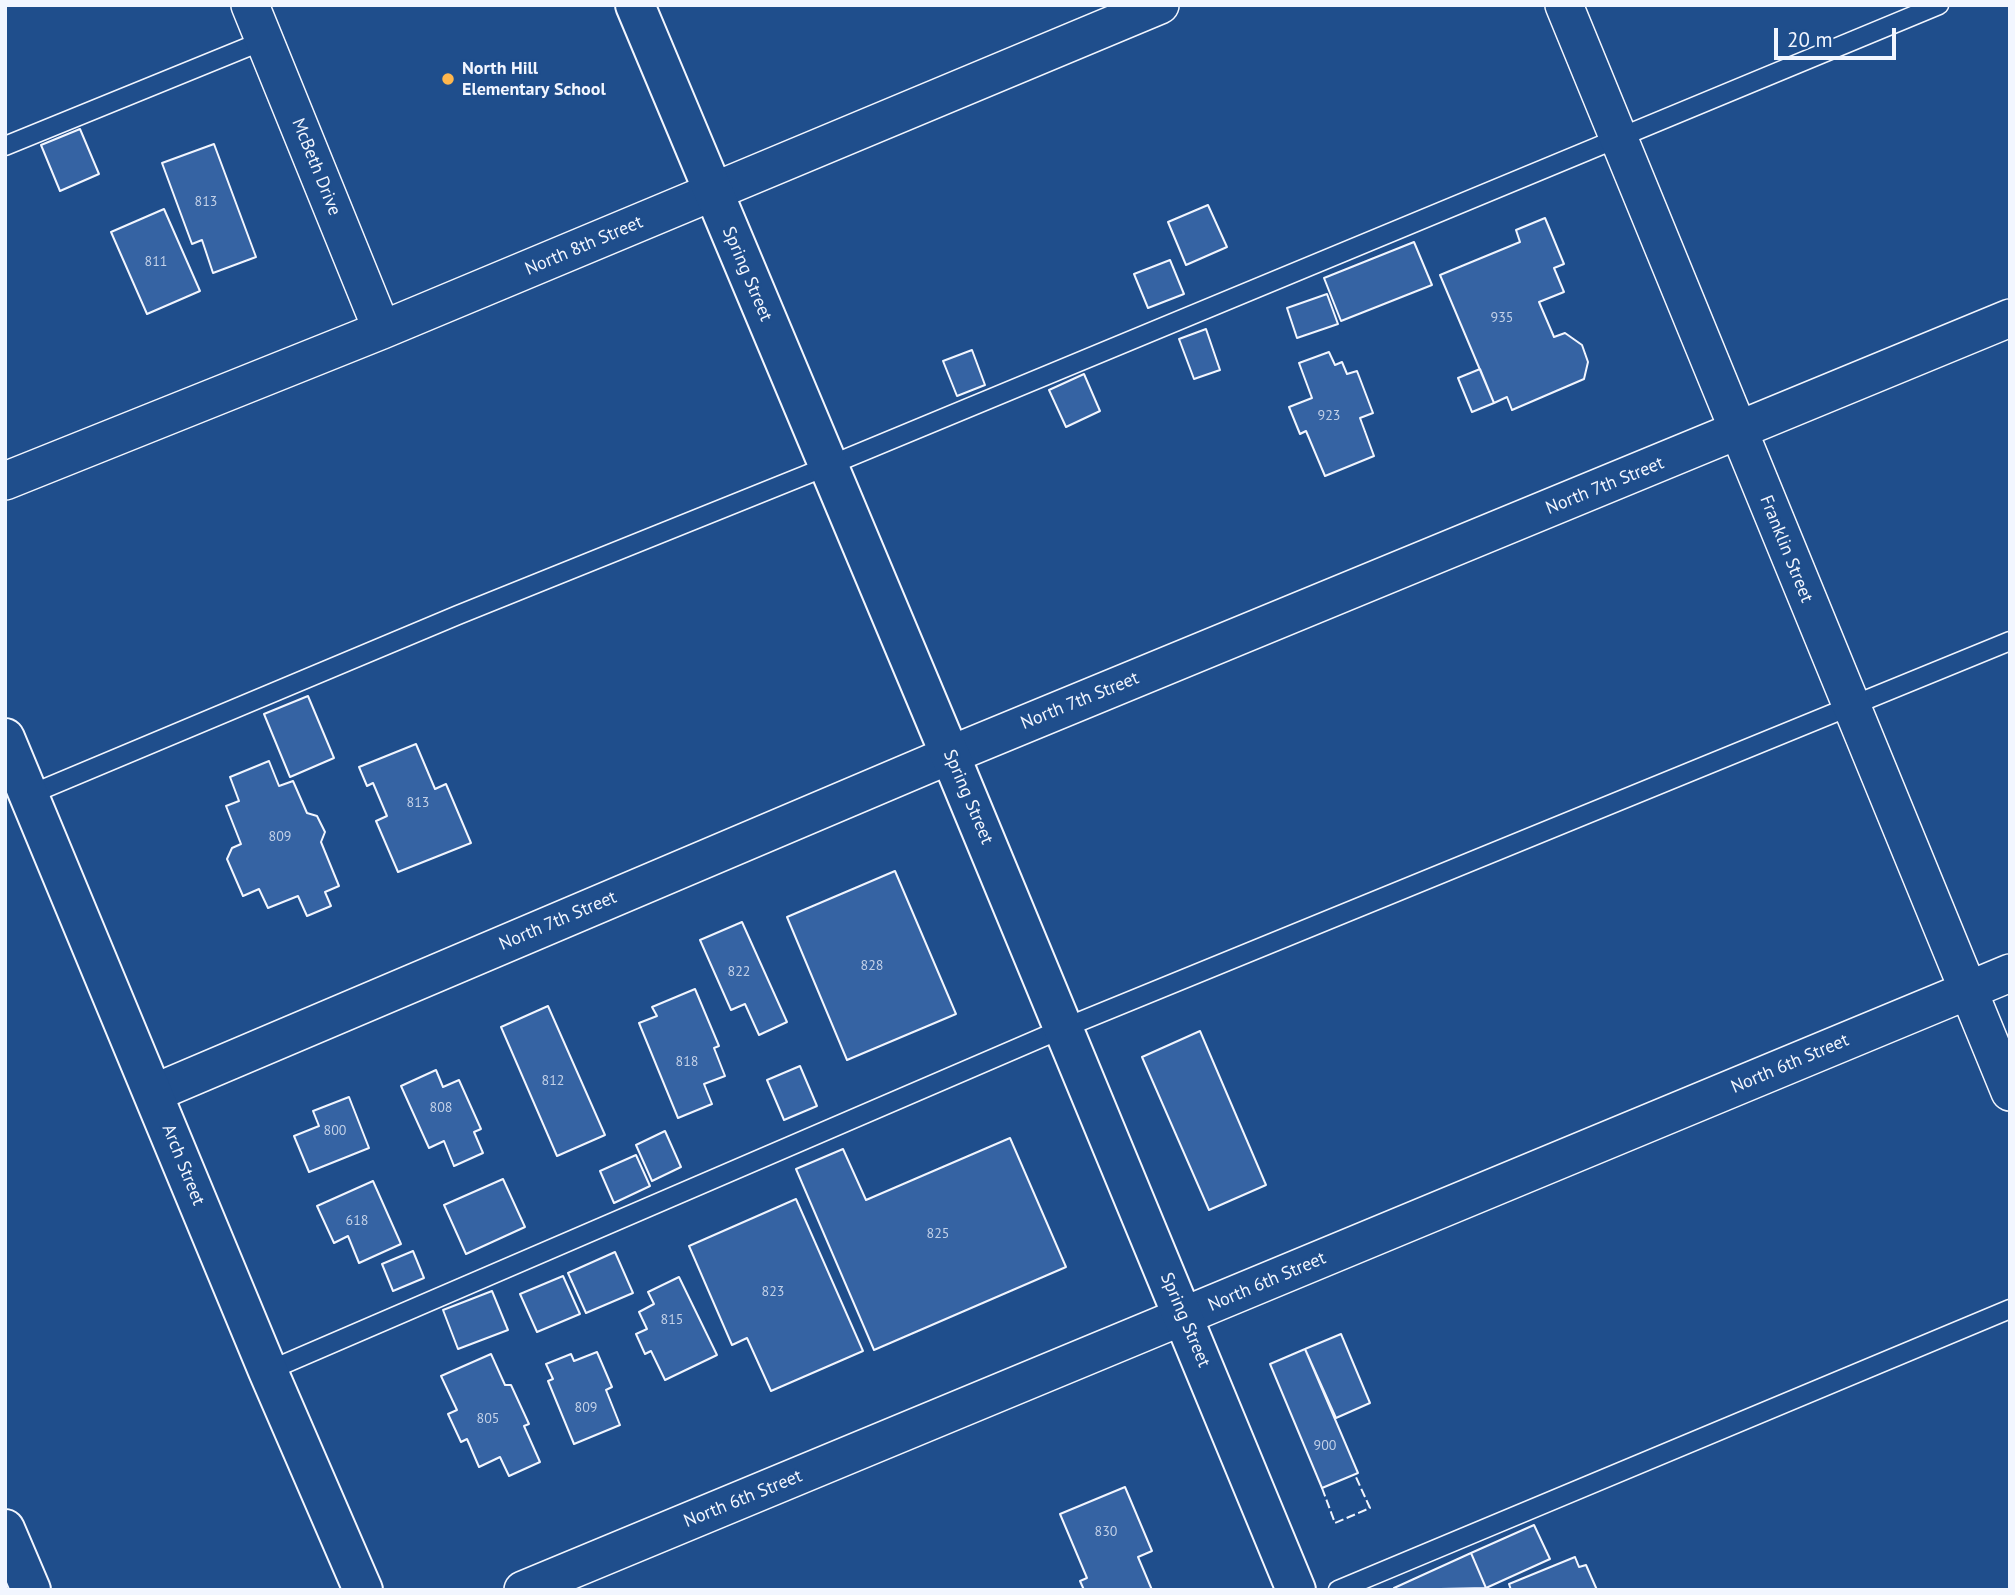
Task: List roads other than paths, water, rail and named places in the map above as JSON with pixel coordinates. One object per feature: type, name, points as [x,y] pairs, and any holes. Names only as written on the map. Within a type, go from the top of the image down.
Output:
[{"type":"main road","name":"Spring Street","points":[[635,5],[1296,1590]]},
{"type":"main road","name":"Arch Street","points":[[5,738],[268,1371],[363,1590]]},
{"type":"main road","points":[[5,1529],[31,1590]]},
{"type":"street","name":"McBeth Drive","points":[[250,5],[382,330]]},
{"type":"street","name":"North 8th Street","points":[[5,481],[382,330],[1160,5]]},
{"type":"street","name":"Franklin Street","points":[[1564,5],[2010,1092]]},
{"type":"street","name":"North 7th Street","points":[[154,1093],[950,755],[2010,318]]},
{"type":"street","name":"North 6th Street","points":[[523,1590],[2010,973]]},
{"type":"lane","points":[[29,795],[458,615],[828,466],[1939,5]]},
{"type":"lane","points":[[5,146],[265,40]]},
{"type":"lane","points":[[268,1371],[1063,1028],[2010,641]]},
{"type":"lane","points":[[1338,1590],[2010,1309]]},
{"type":"place","name":"North Hill Elementary School","points":[[448,79]]}]
